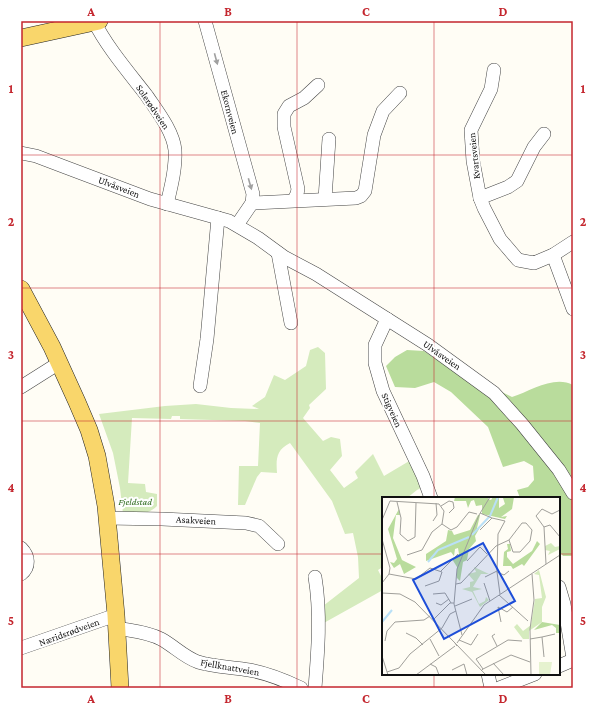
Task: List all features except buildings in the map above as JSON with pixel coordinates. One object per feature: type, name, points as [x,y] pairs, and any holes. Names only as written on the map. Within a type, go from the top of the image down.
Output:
[{"type":"main road","points":[[21,38],[96,21]]},
{"type":"main road","points":[[21,289],[59,363],[89,430],[97,456],[106,506],[117,622],[120,688]]},
{"type":"street","name":"Solerødveien","points":[[96,21],[119,59],[158,112],[168,129],[175,149],[174,169],[167,204]]},
{"type":"street","name":"Ekornveien","points":[[205,21],[253,194],[252,203]]},
{"type":"street","name":"Kvartsveien","points":[[494,70],[491,89],[471,130],[473,162],[480,198],[500,239],[518,260],[534,262],[553,255],[573,242]]},
{"type":"street","points":[[294,200],[298,189],[284,127],[284,114],[289,106],[304,98],[318,85]]},
{"type":"street","points":[[236,225],[252,203],[356,198],[361,196],[365,191],[374,135],[383,111],[400,92]]},
{"type":"street","points":[[480,198],[508,187],[517,181],[534,147],[544,134]]},
{"type":"street","points":[[325,199],[329,139]]},
{"type":"street","name":"Ulvåsveien","points":[[21,153],[36,156],[64,166],[132,193],[229,221],[258,238],[278,253],[316,274],[428,345],[494,392],[559,470],[573,493]]},
{"type":"street","points":[[200,386],[207,339],[218,218]]},
{"type":"street","points":[[278,253],[291,323]]},
{"type":"street","points":[[553,255],[573,309]]},
{"type":"street","name":"Stigveien","points":[[387,319],[375,345],[375,363],[383,391],[423,476],[431,497]]},
{"type":"street","points":[[21,387],[59,363]]},
{"type":"street","name":"Asakveien","points":[[107,518],[246,523],[259,526],[278,544]]},
{"type":"street","points":[[21,548],[27,558],[28,566],[21,574]]},
{"type":"street","points":[[315,577],[318,597],[315,688]]},
{"type":"street","points":[[560,590],[564,604],[573,659],[560,666]]},
{"type":"street","name":"Næridsrødveien","points":[[21,648],[117,622]]},
{"type":"street","name":"Fjellknattveien","points":[[117,622],[162,639],[197,662],[270,674],[301,688]]},
{"type":"street","points":[[488,675],[491,688]]},
{"type":"street","points":[[499,688],[532,675]]},
{"type":"green space","name":"Fjeldstad","points":[[318,347],[325,353],[326,389],[309,405],[310,408],[303,418],[323,441],[331,437],[340,439],[342,456],[330,470],[344,488],[358,478],[355,472],[373,454],[384,476],[411,460],[423,487],[408,497],[382,497],[382,568],[378,570],[382,578],[382,591],[322,624],[323,606],[359,578],[358,557],[353,533],[345,534],[332,501],[290,443],[279,452],[277,473],[261,472],[257,477],[245,505],[238,505],[239,466],[258,466],[260,423],[245,421],[180,419],[180,416],[172,416],[171,419],[132,418],[128,483],[145,484],[146,492],[157,494],[157,506],[145,513],[123,514],[120,488],[113,453],[99,414],[196,404],[231,408],[259,409],[252,406],[265,397],[274,375],[285,380],[306,366],[310,350]]},
{"type":"green space","points":[[407,350],[424,351],[439,361],[512,397],[550,383],[566,382],[573,385],[573,556],[563,556],[560,552],[560,497],[520,497],[517,490],[528,487],[534,480],[533,466],[524,461],[503,467],[488,427],[451,392],[434,382],[415,388],[395,387],[386,366],[395,357]]}]
